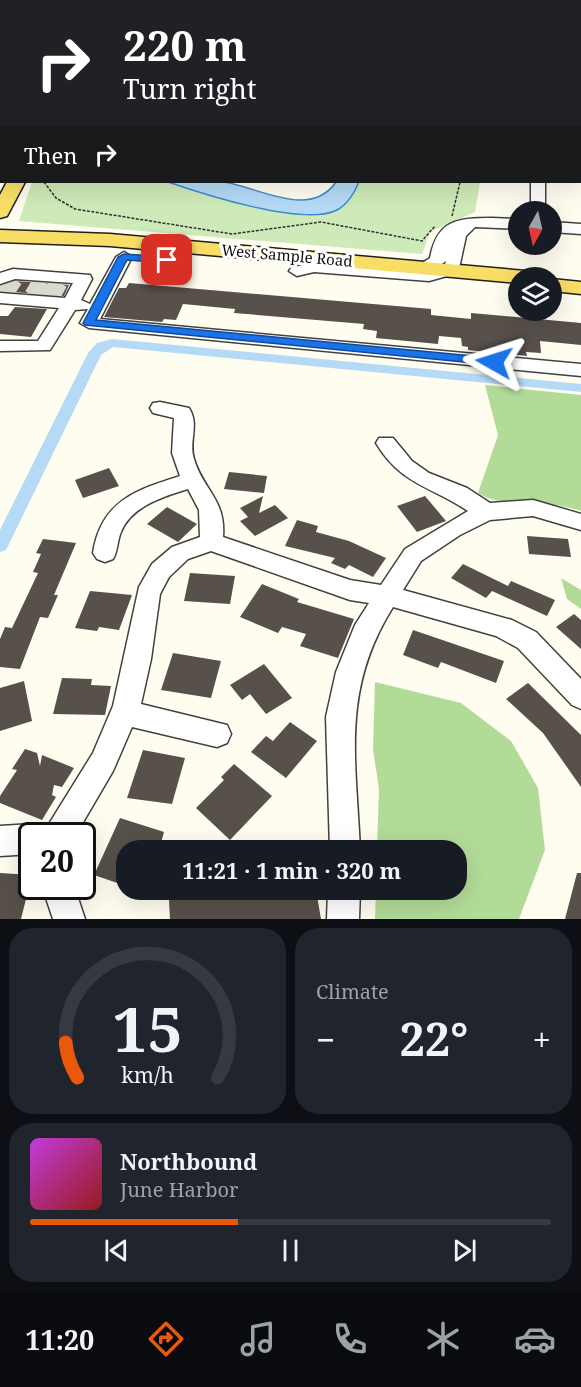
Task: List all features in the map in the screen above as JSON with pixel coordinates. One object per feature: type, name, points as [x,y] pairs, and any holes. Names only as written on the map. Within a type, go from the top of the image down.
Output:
[{"type":"main road","points":[[0,212],[15,183]]},
{"type":"main road","name":"West Sample Road","points":[[0,236],[110,240],[425,268],[452,277],[508,288]]},
{"type":"main road","name":"West Sample Road","points":[[0,250],[297,271],[508,278]]},
{"type":"main road","points":[[452,277],[508,282]]},
{"type":"main road","points":[[562,280],[581,281]]},
{"type":"main road","points":[[562,286],[581,288]]},
{"type":"main road","points":[[562,294],[581,296]]},
{"type":"street","points":[[538,183],[538,201]]},
{"type":"street","points":[[452,277],[458,235],[470,224]]},
{"type":"street","points":[[425,268],[438,260],[443,237],[448,230],[470,224],[508,224]]},
{"type":"street","points":[[562,228],[581,229]]},
{"type":"street","points":[[124,257],[89,323],[581,370]]},
{"type":"street","points":[[0,346],[44,346],[35,289],[98,306]]},
{"type":"street","points":[[159,408],[182,413],[186,419],[182,448],[184,460],[207,499],[212,519],[211,542]]},
{"type":"street","points":[[386,443],[405,466],[421,478],[459,494],[486,512]]},
{"type":"street","points":[[105,553],[110,528],[124,510],[147,495],[194,479]]},
{"type":"street","points":[[345,840],[340,717],[349,672],[368,625],[413,555],[452,529],[486,512],[533,508],[581,522]]},
{"type":"street","points":[[67,822],[103,762],[124,713],[138,659],[148,594],[160,571],[180,553],[211,542],[350,591],[387,596],[503,627],[527,640],[581,697]]},
{"type":"street","points":[[124,713],[217,734]]},
{"type":"street","points":[[0,841],[18,840]]},
{"type":"street","points":[[63,900],[69,919]]},
{"type":"street","points":[[343,919],[344,900]]},
{"type":"path","points":[[45,183],[56,198],[75,208],[146,222],[180,224],[221,233],[321,222],[422,240],[438,224]]},
{"type":"path","points":[[445,219],[452,216],[460,183]]},
{"type":"green space","points":[[32,183],[227,183],[262,193],[301,200],[319,198],[335,183],[480,183],[475,212],[430,232],[422,254],[19,221]]},
{"type":"green space","points":[[485,385],[581,395],[581,511],[555,505],[501,501],[478,493],[498,435]]},
{"type":"green space","points":[[561,578],[581,590],[581,609],[567,599]]},
{"type":"green space","points":[[375,682],[461,703],[511,741],[538,788],[545,850],[519,919],[375,919],[376,900],[467,900],[467,840],[377,840],[379,789],[373,749]]},
{"type":"water","points":[[171,183],[229,183],[298,200],[312,199],[325,193],[335,183],[358,183],[344,205],[337,210],[322,214],[278,212]]},
{"type":"building","points":[[15,281],[69,285],[64,296],[0,291],[2,286]]},
{"type":"building","points":[[129,283],[431,309],[431,315],[471,319],[471,313],[508,316],[508,321],[581,323],[581,345],[540,341],[541,353],[526,352],[527,356],[468,350],[468,347],[462,346],[461,338],[439,336],[438,344],[376,338],[377,331],[363,329],[364,324],[234,313],[235,309],[183,304],[176,320],[164,319],[162,322],[104,317],[119,288],[126,288]]},
{"type":"building","points":[[15,307],[47,309],[31,337],[0,334],[0,316],[8,316]]},
{"type":"building","points":[[109,468],[119,486],[83,498],[75,480]]},
{"type":"building","points":[[229,472],[267,476],[264,493],[224,489]]},
{"type":"building","points":[[263,496],[259,513],[275,505],[288,518],[255,536],[240,521],[248,517],[240,508]]},
{"type":"building","points":[[425,496],[446,521],[417,532],[397,506]]},
{"type":"building","points":[[167,507],[197,524],[178,542],[147,524]]},
{"type":"building","points":[[297,520],[318,526],[316,532],[349,541],[386,558],[373,577],[349,565],[345,569],[331,563],[335,558],[285,546]]},
{"type":"building","points":[[527,536],[568,539],[571,557],[529,554]]},
{"type":"building","points":[[43,539],[76,543],[54,595],[58,595],[48,618],[40,617],[20,669],[0,667],[0,639],[5,627],[12,628],[38,573],[33,572],[41,554],[36,553]]},
{"type":"building","points":[[463,564],[508,586],[511,581],[555,600],[547,616],[492,591],[486,598],[451,578]]},
{"type":"building","points":[[190,573],[235,576],[230,604],[184,601]]},
{"type":"building","points":[[262,584],[299,599],[297,602],[354,619],[338,658],[300,646],[306,634],[282,627],[278,633],[240,617]]},
{"type":"building","points":[[90,591],[132,595],[119,630],[99,627],[97,631],[75,628]]},
{"type":"building","points":[[574,614],[581,620],[581,649],[556,627]]},
{"type":"building","points":[[413,630],[504,661],[496,683],[441,662],[438,668],[403,655]]},
{"type":"building","points":[[173,653],[221,661],[211,698],[161,690]]},
{"type":"building","points":[[264,664],[292,698],[266,714],[250,694],[242,700],[230,685]]},
{"type":"building","points":[[62,678],[92,679],[91,685],[111,686],[105,715],[53,714]]},
{"type":"building","points":[[24,681],[32,721],[0,731],[0,688]]},
{"type":"building","points":[[528,683],[581,735],[581,787],[543,733],[506,699]]},
{"type":"building","points":[[290,722],[317,741],[286,778],[251,752],[266,736],[273,741]]},
{"type":"building","points":[[25,749],[37,753],[40,766],[42,755],[74,768],[62,787],[54,785],[52,795],[56,797],[42,820],[0,803],[0,796],[17,770],[12,769]]},
{"type":"building","points":[[143,750],[185,758],[172,804],[127,798]]},
{"type":"building","points":[[234,764],[272,796],[230,840],[196,808],[224,780],[221,777]]},
{"type":"building","points":[[120,818],[164,832],[162,840],[116,840],[116,883],[96,876],[96,871]]},
{"type":"building","points":[[0,873],[18,874],[18,900],[26,900],[21,919],[0,919]]},
{"type":"building","points":[[577,873],[581,873],[581,919],[565,919]]},
{"type":"building","points":[[169,900],[318,900],[321,919],[170,919]]},
{"type":"waterway","points":[[0,546],[95,353],[102,346],[112,343],[581,388]]},
{"type":"tunnel","points":[[4,294],[14,279]]},
{"type":"tunnel","points":[[33,296],[42,281]]},
{"type":"tunnel","points":[[50,298],[59,282]]},
{"type":"route","points":[[167,260],[124,257],[89,323],[494,362]]}]
